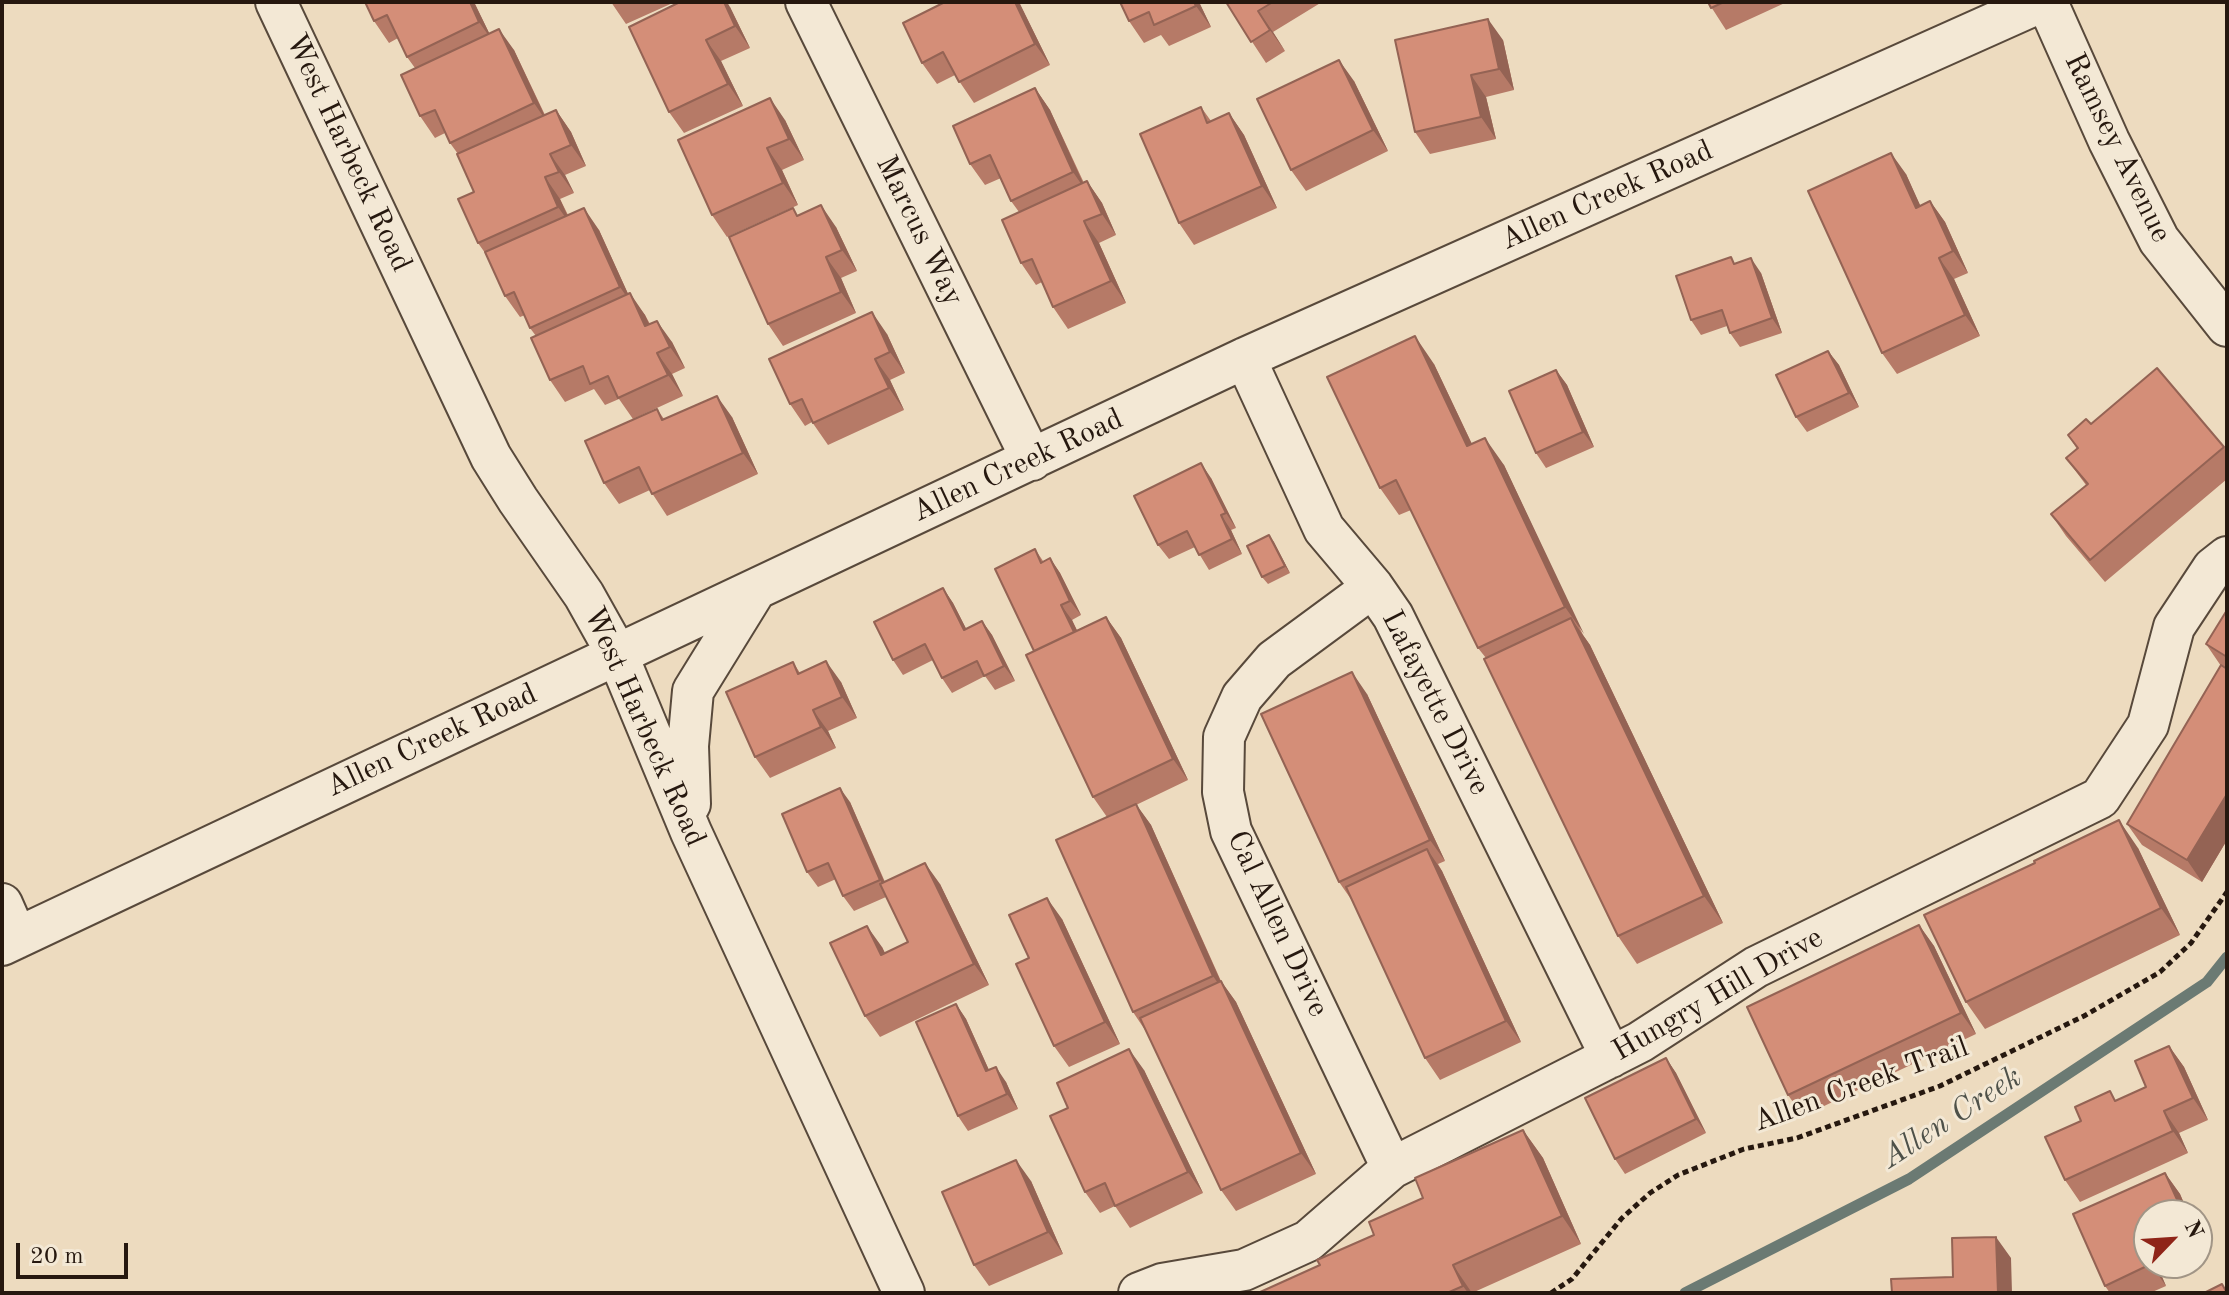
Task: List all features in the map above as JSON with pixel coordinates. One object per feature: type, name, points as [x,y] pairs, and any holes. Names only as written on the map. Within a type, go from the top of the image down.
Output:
[{"type":"street","name":"West Harbeck Road","points":[[276,2],[491,457],[584,595],[617,654],[691,832],[904,1293]]},
{"type":"street","name":"Marcus Way","points":[[806,2],[1032,460]]},
{"type":"street","name":"Allen Creek Road","points":[[7,929],[617,654],[1245,358],[2041,2]]},
{"type":"street","name":"Ramsey Avenue","points":[[2047,2],[2109,141],[2159,240],[2227,326]]},
{"type":"street","name":"Lafayette Drive","points":[[1245,358],[1324,529],[1393,616],[1611,1057]]},
{"type":"street","name":"Hungry Hill Drive","points":[[1139,1293],[1162,1284],[1244,1270],[1308,1241],[1392,1168],[1640,1042],[1756,967],[2100,798],[2148,725],[2174,627],[2213,568],[2227,557]]},
{"type":"street","name":"Cal Allen Drive","points":[[1373,587],[1274,660],[1242,697],[1224,737],[1223,792],[1231,831],[1392,1168]]},
{"type":"street","points":[[691,832],[688,746],[693,691],[756,589]]},
{"type":"path","name":"Allen Creek Trail","points":[[1551,1293],[1572,1279],[1622,1218],[1650,1193],[1678,1175],[1744,1149],[1797,1138],[1940,1086],[2084,1016],[2160,972],[2191,943],[2227,892]]},
{"type":"building","points":[[365,2],[470,2],[479,22],[407,57],[387,15],[374,21]]},
{"type":"building","points":[[680,2],[724,2],[735,26],[706,40],[728,84],[669,112],[629,27]]},
{"type":"building","points":[[945,2],[1015,2],[1035,44],[959,82],[943,52],[922,63],[903,23]]},
{"type":"building","points":[[1120,2],[1194,2],[1196,6],[1154,25],[1149,12],[1129,21]]},
{"type":"building","points":[[1226,2],[1273,2],[1258,11],[1270,30],[1251,42]]},
{"type":"building","points":[[1708,2],[1724,2],[1711,8]]},
{"type":"building","points":[[1488,19],[1499,69],[1471,75],[1481,117],[1415,132],[1395,40]]},
{"type":"building","points":[[499,29],[534,103],[450,143],[435,110],[420,116],[401,75]]},
{"type":"building","points":[[1339,60],[1373,130],[1291,170],[1257,99]]},
{"type":"building","points":[[1035,88],[1073,172],[1011,201],[990,155],[970,164],[953,126]]},
{"type":"building","points":[[770,98],[789,139],[767,148],[783,183],[712,215],[678,140]]},
{"type":"building","points":[[1201,107],[1207,123],[1229,113],[1262,186],[1179,223],[1140,134]]},
{"type":"building","points":[[556,110],[571,145],[550,154],[559,172],[545,177],[558,207],[478,243],[458,199],[474,192],[457,154]]},
{"type":"building","points":[[1891,153],[1916,208],[1930,201],[1953,251],[1939,258],[1965,315],[1882,353],[1808,191]]},
{"type":"building","points":[[1087,181],[1102,214],[1084,221],[1111,281],[1053,307],[1032,259],[1021,263],[1002,220]]},
{"type":"building","points":[[821,205],[842,250],[826,257],[841,292],[768,324],[729,237],[793,208],[797,216]]},
{"type":"building","points":[[584,208],[620,287],[530,328],[514,292],[505,296],[485,252]]},
{"type":"building","points":[[1731,257],[1734,264],[1751,258],[1772,318],[1730,333],[1722,310],[1691,320],[1676,276]]},
{"type":"building","points":[[630,293],[645,326],[657,321],[670,347],[657,353],[668,375],[618,398],[608,376],[590,384],[583,366],[550,380],[531,338]]},
{"type":"building","points":[[872,312],[890,352],[875,359],[889,388],[813,423],[802,399],[790,404],[769,359]]},
{"type":"building","points":[[1415,336],[1467,446],[1485,438],[1565,607],[1478,648],[1396,480],[1380,488],[1327,377]]},
{"type":"building","points":[[1828,351],[1849,393],[1796,417],[1776,375]]},
{"type":"building","points":[[2157,368],[2224,447],[2090,560],[2051,514],[2088,484],[2066,458],[2078,448],[2068,435],[2086,419],[2091,424]]},
{"type":"building","points":[[1556,370],[1583,432],[1536,453],[1509,391]]},
{"type":"building","points":[[717,396],[743,453],[652,494],[639,467],[604,483],[585,441],[657,409],[662,420]]},
{"type":"building","points":[[1201,463],[1226,513],[1221,515],[1232,539],[1199,555],[1187,531],[1158,545],[1134,496]]},
{"type":"building","points":[[1269,535],[1285,566],[1262,577],[1247,546]]},
{"type":"building","points":[[1035,549],[1041,563],[1050,558],[1070,601],[1061,605],[1074,632],[1034,651],[995,569]]},
{"type":"building","points":[[943,588],[964,630],[982,621],[1004,666],[984,676],[977,661],[942,678],[925,644],[893,660],[874,622]]},
{"type":"building","points":[[2227,610],[2227,657],[2206,644]]},
{"type":"building","points":[[1106,617],[1173,759],[1093,797],[1026,655]]},
{"type":"building","points":[[1571,618],[1704,896],[1618,936],[1484,659]]},
{"type":"building","points":[[826,661],[842,697],[813,710],[821,727],[755,757],[726,692],[793,662],[798,674]]},
{"type":"building","points":[[2221,665],[2227,669],[2227,794],[2187,860],[2127,824]]},
{"type":"building","points":[[1352,672],[1430,840],[1339,882],[1261,714]]},
{"type":"building","points":[[840,788],[880,880],[843,896],[828,863],[807,872],[782,814]]},
{"type":"building","points":[[1136,804],[1213,976],[1133,1012],[1056,840]]},
{"type":"building","points":[[2119,820],[2161,908],[1966,1002],[1924,915]]},
{"type":"building","points":[[1427,849],[1506,1021],[1425,1058],[1346,887]]},
{"type":"building","points":[[925,863],[974,964],[865,1016],[830,943],[867,926],[881,955],[908,942],[880,884]]},
{"type":"building","points":[[1047,898],[1105,1022],[1054,1046],[1016,964],[1029,958],[1009,915]]},
{"type":"building","points":[[1919,925],[1961,1013],[1788,1095],[1747,1007]]},
{"type":"building","points":[[1221,981],[1301,1153],[1221,1190],[1140,1018]]},
{"type":"building","points":[[956,1004],[986,1071],[996,1067],[1007,1094],[958,1116],[916,1022]]},
{"type":"building","points":[[2169,1046],[2193,1098],[2164,1111],[2173,1131],[2065,1180],[2045,1137],[2081,1121],[2075,1107],[2110,1091],[2115,1101],[2146,1087],[2135,1061]]},
{"type":"building","points":[[1129,1049],[1188,1172],[1115,1206],[1105,1183],[1085,1192],[1050,1116],[1068,1108],[1057,1083]]},
{"type":"building","points":[[1666,1058],[1696,1119],[1615,1159],[1585,1098]]},
{"type":"building","points":[[1523,1130],[1562,1216],[1453,1265],[1463,1286],[1447,1293],[1258,1293],[1320,1265],[1317,1260],[1374,1235],[1369,1222],[1423,1198],[1415,1178]]},
{"type":"building","points":[[1016,1160],[1048,1232],[974,1265],[942,1192]]},
{"type":"building","points":[[2165,1173],[2177,1199],[2133,1199],[2133,1273],[2105,1286],[2073,1214]]},
{"type":"building","points":[[1996,1237],[1998,1293],[1892,1293],[1891,1279],[1953,1277],[1952,1238]]},
{"type":"building","points":[[2222,1284],[2227,1293],[2204,1293]]},
{"type":"waterway","name":"Allen Creek","points":[[1685,1293],[1909,1179],[2207,982],[2227,957]]}]
